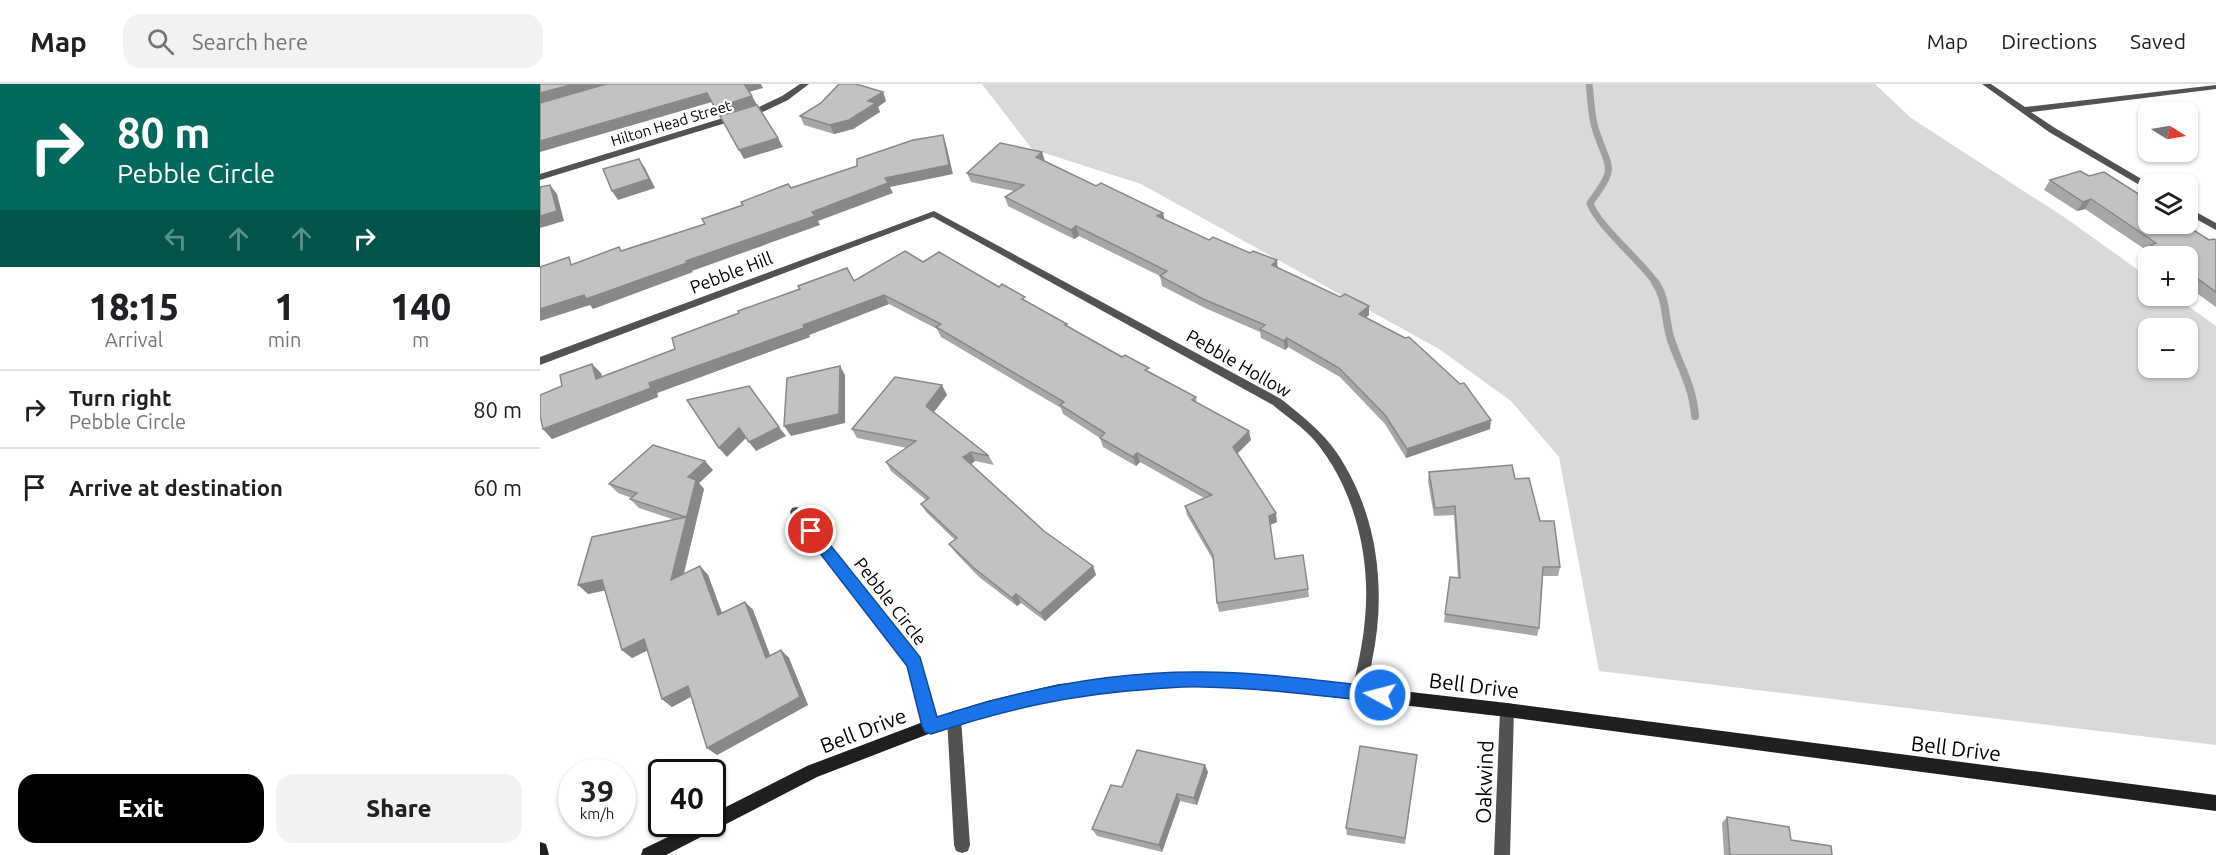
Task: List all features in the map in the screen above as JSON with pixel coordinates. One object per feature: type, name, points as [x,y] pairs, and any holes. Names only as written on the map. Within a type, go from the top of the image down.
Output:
[{"type":"street","name":"Hilton Head Street","points":[[540,177],[762,109],[785,98],[805,84]]},
{"type":"street","points":[[1986,84],[2023,110],[2138,181]]},
{"type":"street","points":[[2023,110],[2216,87]]},
{"type":"street","name":"Pebble Hill","points":[[540,361],[934,214]]},
{"type":"street","name":"Pebble Hollow","points":[[934,214],[1276,402],[1318,437],[1346,477],[1356,500],[1368,545],[1373,597],[1370,635],[1359,692]]},
{"type":"street","points":[[2198,216],[2216,227]]},
{"type":"street","name":"Pebble Circle","points":[[796,512],[914,663],[931,726]]},
{"type":"street","name":"Bell Drive","points":[[726,816],[812,771],[931,726],[987,708],[1059,691],[1201,679],[1359,692],[1508,710],[2216,803]]},
{"type":"street","name":"Oakwind","points":[[1502,855],[1508,710]]},
{"type":"street","points":[[954,718],[962,845]]},
{"type":"street","name":"Bell Drive","points":[[649,855],[684,837]]},
{"type":"street","points":[[540,850],[541,855]]},
{"type":"shaded area","points":[[982,84],[1875,84],[1911,118],[2067,219],[2138,270],[2138,306],[2188,306],[2216,326],[2216,745],[1599,671],[1559,457],[1511,401],[1439,349],[1141,184],[1032,149]]},
{"type":"building","points":[[540,84],[574,84],[540,93]]},
{"type":"building","points":[[606,84],[744,84],[752,96],[715,108],[707,93],[540,141],[540,103]]},
{"type":"building","points":[[839,84],[856,84],[883,92],[868,101],[876,103],[849,120],[830,125],[800,116],[821,103]]},
{"type":"building","points":[[757,105],[778,138],[739,150],[720,116]]},
{"type":"building","points":[[943,135],[949,165],[885,178],[888,183],[812,212],[815,216],[586,299],[584,295],[540,309],[540,267],[569,257],[571,265],[619,247],[621,251],[705,224],[702,219],[743,205],[741,202],[788,184],[791,188],[857,166],[857,159],[913,140]]},
{"type":"building","points":[[1000,143],[1042,152],[1036,157],[1096,186],[1101,183],[1163,213],[1157,216],[1209,240],[1213,237],[1250,253],[1253,251],[1277,260],[1272,265],[1340,297],[1345,294],[1369,306],[1359,314],[1405,338],[1409,337],[1460,384],[1464,383],[1491,420],[1407,449],[1385,415],[1339,368],[1287,338],[1284,341],[1260,329],[1265,325],[1203,299],[1160,276],[1167,271],[1076,226],[1071,230],[1005,197],[1024,185],[967,173]]},
{"type":"building","points":[[639,159],[649,179],[612,191],[603,169]]},
{"type":"building","points":[[2080,171],[2089,176],[2104,172],[2138,194],[2138,231],[2091,199],[2083,202],[2050,180]]},
{"type":"building","points":[[550,185],[557,211],[540,216],[540,187]]},
{"type":"building","points":[[2198,233],[2209,240],[2216,240],[2216,292],[2198,279],[2198,246],[2151,245],[2156,243],[2143,234]]},
{"type":"building","points":[[905,251],[923,262],[939,252],[999,287],[1002,284],[1025,297],[1022,299],[1067,324],[1065,325],[1122,357],[1125,355],[1149,368],[1145,370],[1196,397],[1192,400],[1249,431],[1233,447],[1276,513],[1269,516],[1275,559],[1303,555],[1308,589],[1217,603],[1213,555],[1185,506],[1212,495],[1137,453],[1133,457],[1100,438],[1105,433],[1060,405],[1064,402],[936,327],[941,324],[884,295],[803,325],[804,328],[649,383],[651,388],[543,429],[540,395],[562,386],[560,375],[592,364],[596,379],[675,349],[672,338],[800,289],[798,286],[847,268],[854,281]]},
{"type":"building","points":[[840,366],[839,414],[784,426],[787,378]]},
{"type":"building","points":[[895,377],[942,385],[926,406],[989,456],[971,452],[963,457],[1044,531],[1093,566],[1040,613],[1016,594],[1012,598],[974,568],[949,544],[957,538],[921,504],[929,498],[886,462],[916,441],[852,429]]},
{"type":"building","points":[[749,386],[779,427],[749,442],[739,428],[719,448],[687,400]]},
{"type":"building","points":[[653,445],[705,461],[688,477],[696,480],[671,580],[700,566],[718,615],[745,602],[766,658],[781,650],[800,697],[707,748],[688,686],[662,699],[644,639],[622,650],[602,580],[578,585],[592,537],[686,517],[630,499],[637,493],[609,484]]},
{"type":"building","points":[[1512,465],[1515,479],[1529,478],[1540,521],[1554,521],[1560,567],[1543,567],[1539,628],[1445,614],[1450,577],[1460,578],[1455,506],[1435,508],[1429,472]]},
{"type":"building","points":[[1360,746],[1417,755],[1405,838],[1346,828]]},
{"type":"building","points":[[1137,750],[1205,765],[1194,798],[1177,794],[1159,845],[1092,829],[1111,785],[1122,787]]},
{"type":"building","points":[[1727,817],[1789,827],[1791,840],[1831,846],[1832,855],[1730,855]]},
{"type":"waterway","points":[[1589,84],[1594,126],[1608,168],[1605,182],[1590,203],[1601,222],[1656,283]]},
{"type":"waterway","points":[[1655,282],[1664,303],[1671,340],[1689,386],[1695,416]]},
{"type":"route","points":[[811,531],[914,663],[931,726],[987,708],[1059,691],[1124,684],[1201,679],[1269,683],[1380,695]]}]
